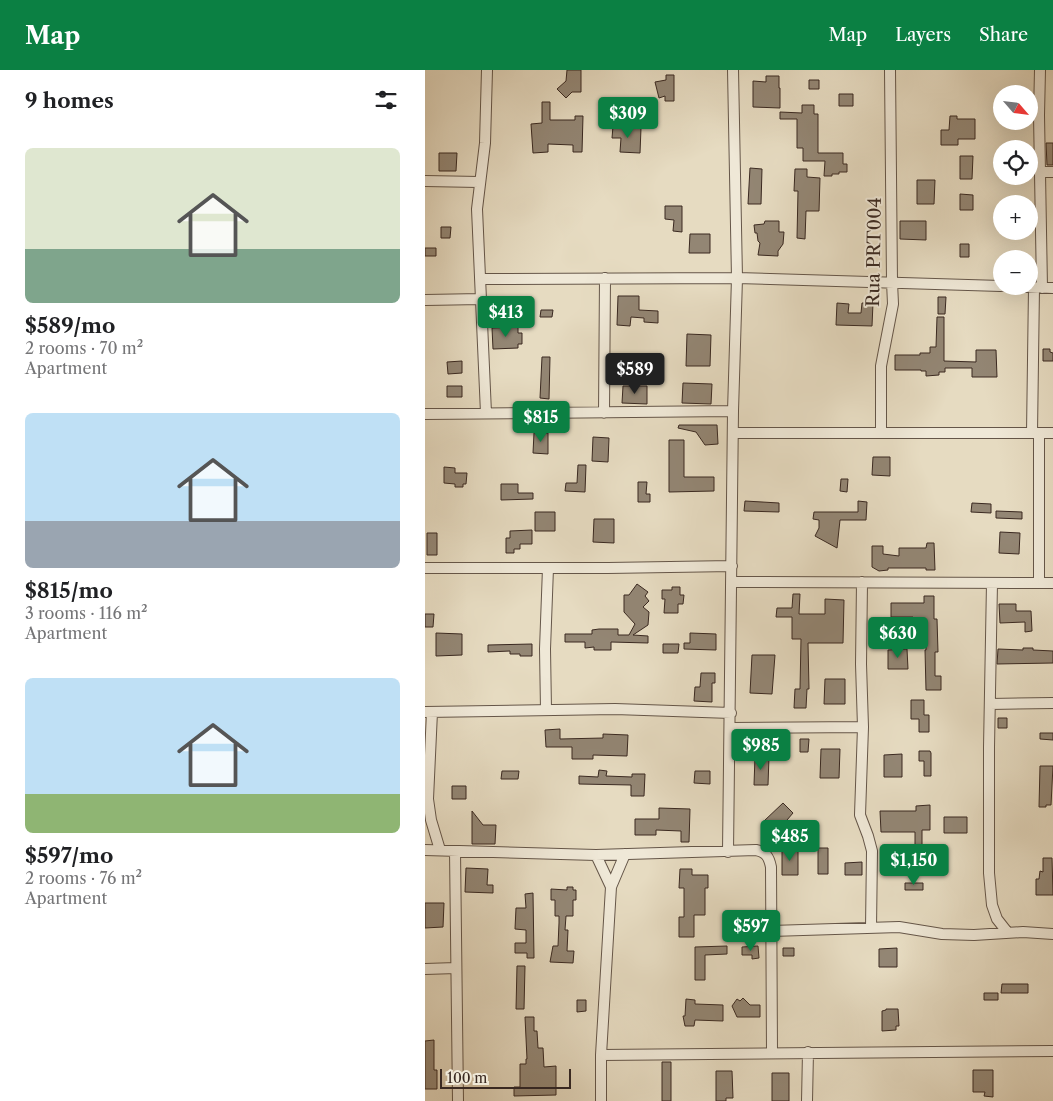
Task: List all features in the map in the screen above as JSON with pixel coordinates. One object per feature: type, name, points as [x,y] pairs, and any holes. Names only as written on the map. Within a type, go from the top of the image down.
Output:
[{"type":"street","points":[[486,413],[477,209],[485,143],[487,70]]},
{"type":"street","points":[[728,852],[731,728],[733,411],[737,278],[733,70]]},
{"type":"street","name":"Rua PRT004","points":[[881,433],[881,366],[893,304],[890,70]]},
{"type":"street","points":[[1040,70],[1038,287],[1053,288]]},
{"type":"street","points":[[1040,172],[1053,172]]},
{"type":"street","points":[[425,181],[479,182]]},
{"type":"street","points":[[604,413],[605,278]]},
{"type":"street","points":[[481,279],[737,278],[993,286]]},
{"type":"street","points":[[1038,295],[1035,433],[1039,583]]},
{"type":"street","points":[[425,300],[481,299]]},
{"type":"street","points":[[425,414],[733,411]]},
{"type":"street","points":[[734,433],[1053,433]]},
{"type":"street","points":[[425,568],[732,566]]},
{"type":"street","points":[[546,710],[545,648],[548,568]]},
{"type":"street","points":[[732,582],[1053,583]]},
{"type":"street","points":[[862,582],[863,727],[860,815],[872,851],[871,928]]},
{"type":"street","points":[[992,583],[989,873],[992,905],[997,919],[1008,933]]},
{"type":"street","points":[[990,704],[1053,703]]},
{"type":"street","points":[[440,850],[431,820],[428,799],[428,712],[615,709],[731,713]]},
{"type":"street","points":[[731,728],[863,727]]},
{"type":"street","points":[[425,850],[596,854],[756,850],[763,852],[769,859],[771,867],[772,1052]]},
{"type":"street","points":[[455,850],[458,1101]]},
{"type":"street","points":[[596,854],[611,887]]},
{"type":"street","points":[[601,1101],[601,1055],[611,887],[625,854]]},
{"type":"street","points":[[993,934],[997,919]]},
{"type":"street","points":[[771,931],[899,927],[942,934],[1053,934]]},
{"type":"street","points":[[425,969],[456,968]]},
{"type":"street","points":[[601,1055],[1053,1051]]},
{"type":"street","points":[[807,1101],[808,1052]]},
{"type":"building","points":[[567,70],[581,70],[581,92],[572,92],[566,98],[557,89],[566,81]]},
{"type":"building","points":[[666,75],[674,75],[674,101],[665,101],[665,96],[659,98],[655,82],[666,80]]},
{"type":"building","points":[[766,76],[779,76],[780,108],[753,107],[753,81],[766,82]]},
{"type":"building","points":[[809,80],[819,80],[819,89],[809,89]]},
{"type":"building","points":[[839,94],[853,94],[853,106],[839,106]]},
{"type":"building","points":[[542,102],[550,102],[550,120],[575,120],[575,116],[583,116],[582,152],[573,152],[573,145],[548,144],[548,152],[533,153],[531,124],[542,123]]},
{"type":"building","points":[[802,105],[814,105],[814,114],[818,114],[818,153],[843,153],[843,164],[847,164],[847,172],[824,176],[825,161],[803,161],[803,148],[797,148],[797,119],[780,119],[780,112],[802,113]]},
{"type":"building","points":[[950,116],[957,116],[957,119],[975,119],[975,139],[958,139],[958,145],[941,145],[941,130],[949,130]]},
{"type":"building","points":[[613,126],[641,128],[640,153],[620,152],[621,138],[612,138]]},
{"type":"building","points":[[1046,143],[1053,143],[1053,165],[1047,165]]},
{"type":"building","points":[[439,153],[457,153],[456,171],[439,171]]},
{"type":"building","points":[[960,156],[973,156],[972,179],[960,179]]},
{"type":"building","points":[[750,168],[762,169],[761,204],[748,204]]},
{"type":"building","points":[[795,169],[807,169],[807,177],[820,178],[819,211],[806,211],[805,239],[797,238],[798,191],[794,191]]},
{"type":"building","points":[[917,180],[935,180],[934,204],[917,204]]},
{"type":"building","points":[[960,194],[973,195],[973,210],[960,210]]},
{"type":"building","points":[[665,206],[682,206],[682,232],[673,231],[674,220],[665,219]]},
{"type":"building","points":[[765,221],[779,221],[779,232],[784,232],[783,244],[778,251],[778,256],[758,255],[760,243],[757,233],[755,233],[754,225],[764,224]]},
{"type":"building","points":[[900,221],[926,221],[926,240],[900,239]]},
{"type":"building","points":[[441,227],[451,227],[450,238],[441,238]]},
{"type":"building","points":[[690,234],[710,234],[710,253],[689,253]]},
{"type":"building","points":[[960,244],[969,244],[969,257],[960,257]]},
{"type":"building","points":[[425,248],[436,248],[436,256],[425,256]]},
{"type":"building","points":[[618,296],[639,296],[639,310],[658,311],[658,323],[644,322],[644,318],[631,317],[630,326],[617,325]]},
{"type":"building","points":[[938,297],[946,297],[945,314],[938,314]]},
{"type":"building","points":[[837,303],[849,304],[848,313],[861,313],[862,303],[873,303],[872,326],[836,325]]},
{"type":"building","points":[[541,310],[553,310],[552,317],[540,317]]},
{"type":"building","points":[[937,317],[944,317],[944,361],[976,362],[976,350],[996,350],[997,377],[972,377],[972,368],[945,368],[945,372],[939,372],[939,375],[926,376],[926,371],[921,370],[895,370],[895,355],[920,355],[920,353],[930,353],[930,347],[936,347]]},
{"type":"building","points":[[518,327],[518,333],[522,333],[522,344],[518,344],[518,348],[493,349],[492,328]]},
{"type":"building","points":[[687,334],[711,335],[710,366],[686,366]]},
{"type":"building","points":[[1043,349],[1050,349],[1050,352],[1053,353],[1053,361],[1043,361]]},
{"type":"building","points":[[624,356],[647,356],[647,370],[624,369]]},
{"type":"building","points":[[542,357],[550,357],[549,399],[540,398]]},
{"type":"building","points":[[462,361],[462,373],[448,374],[447,362]]},
{"type":"building","points":[[683,383],[712,384],[711,404],[682,403]]},
{"type":"building","points":[[447,386],[462,386],[462,397],[447,397]]},
{"type":"building","points":[[623,386],[647,386],[647,404],[622,403]]},
{"type":"building","points":[[679,425],[717,425],[718,444],[705,445],[696,432],[678,428]]},
{"type":"building","points":[[534,433],[548,433],[548,454],[533,453]]},
{"type":"building","points":[[593,437],[609,438],[608,462],[592,461]]},
{"type":"building","points":[[669,440],[684,440],[684,477],[714,477],[714,491],[669,492]]},
{"type":"building","points":[[873,457],[890,457],[890,476],[872,475]]},
{"type":"building","points":[[578,465],[586,465],[585,492],[565,491],[566,483],[577,483]]},
{"type":"building","points":[[444,467],[455,468],[455,473],[467,473],[466,484],[463,484],[463,487],[455,487],[455,484],[444,483]]},
{"type":"building","points":[[841,479],[848,479],[847,492],[840,491]]},
{"type":"building","points":[[638,482],[647,482],[646,494],[650,494],[650,502],[638,502]]},
{"type":"building","points":[[501,484],[518,484],[518,493],[533,493],[533,499],[501,500]]},
{"type":"building","points":[[745,501],[779,503],[779,512],[744,511]]},
{"type":"building","points":[[858,501],[867,502],[866,520],[840,520],[837,548],[815,536],[819,528],[819,520],[813,519],[814,512],[858,512]]},
{"type":"building","points":[[972,503],[991,504],[991,513],[971,512]]},
{"type":"building","points":[[996,511],[1022,512],[1022,519],[996,518]]},
{"type":"building","points":[[535,512],[555,512],[555,531],[535,531]]},
{"type":"building","points":[[594,519],[614,519],[614,543],[593,542]]},
{"type":"building","points":[[532,530],[532,544],[520,544],[520,549],[514,549],[514,553],[506,553],[506,538],[510,538],[510,531]]},
{"type":"building","points":[[1000,532],[1020,533],[1019,554],[999,553]]},
{"type":"building","points":[[427,533],[437,533],[437,555],[427,555]]},
{"type":"building","points":[[927,543],[934,543],[935,570],[926,570],[926,568],[888,568],[888,570],[879,571],[872,567],[872,546],[883,546],[883,554],[899,556],[899,548],[926,548]]},
{"type":"building","points":[[637,584],[648,592],[645,596],[649,601],[643,607],[649,612],[648,625],[633,635],[648,636],[648,643],[611,642],[611,650],[594,650],[594,647],[585,648],[585,642],[565,642],[565,634],[592,634],[592,630],[599,629],[618,629],[618,635],[629,635],[635,624],[624,612],[624,595],[629,595]]},
{"type":"building","points":[[672,587],[680,587],[680,595],[684,595],[683,604],[678,604],[678,613],[664,613],[665,599],[662,599],[662,590],[672,590]]},
{"type":"building","points":[[793,594],[800,594],[799,614],[825,614],[825,599],[844,600],[843,643],[808,643],[809,689],[807,689],[806,708],[794,708],[795,689],[800,689],[801,639],[792,639],[792,617],[776,617],[777,608],[792,608]]},
{"type":"building","points":[[924,596],[934,596],[934,619],[937,619],[938,652],[935,652],[935,676],[941,676],[941,690],[926,690],[926,626],[913,627],[913,617],[891,617],[891,603],[924,603]]},
{"type":"building","points":[[999,604],[1016,604],[1016,611],[1031,611],[1032,631],[1025,632],[1025,622],[1000,623]]},
{"type":"building","points":[[425,614],[434,614],[433,627],[425,627]]},
{"type":"building","points":[[436,633],[462,634],[462,655],[436,656]]},
{"type":"building","points":[[690,633],[716,634],[716,650],[684,649],[684,643],[690,643]]},
{"type":"building","points":[[532,644],[532,656],[510,654],[510,651],[488,652],[488,645]]},
{"type":"building","points":[[663,644],[679,644],[678,653],[663,653]]},
{"type":"building","points":[[1023,648],[1053,651],[1053,663],[997,664],[998,649],[1023,650]]},
{"type":"building","points":[[907,649],[908,669],[888,669],[888,650]]},
{"type":"building","points":[[752,655],[775,655],[772,694],[750,693]]},
{"type":"building","points":[[701,673],[715,673],[715,683],[712,683],[712,702],[694,701],[695,687],[700,687]]},
{"type":"building","points":[[825,679],[845,679],[845,704],[824,704]]},
{"type":"building","points":[[911,700],[924,700],[924,715],[929,715],[929,732],[919,732],[919,719],[911,719]]},
{"type":"building","points":[[998,718],[1007,718],[1007,728],[998,728]]},
{"type":"building","points":[[560,729],[560,739],[603,738],[603,734],[628,735],[627,756],[593,755],[593,759],[572,759],[572,747],[546,747],[545,730]]},
{"type":"building","points":[[1040,733],[1053,733],[1053,740],[1040,739]]},
{"type":"building","points":[[800,739],[809,739],[808,752],[800,752]]},
{"type":"building","points":[[821,749],[840,749],[839,778],[820,778]]},
{"type":"building","points":[[919,751],[930,751],[931,753],[931,776],[924,776],[924,761],[919,761]]},
{"type":"building","points":[[902,754],[902,777],[884,777],[884,755]]},
{"type":"building","points":[[755,757],[769,757],[768,785],[754,785]]},
{"type":"building","points":[[1040,766],[1053,766],[1051,805],[1046,805],[1046,807],[1039,807]]},
{"type":"building","points":[[599,770],[607,771],[606,776],[632,777],[632,774],[645,774],[644,796],[631,796],[631,785],[579,784],[579,776],[598,777]]},
{"type":"building","points":[[502,771],[519,771],[518,779],[501,779]]},
{"type":"building","points":[[695,771],[710,771],[710,784],[694,783]]},
{"type":"building","points":[[452,786],[466,786],[466,799],[452,799]]},
{"type":"building","points":[[783,803],[793,813],[787,820],[795,828],[795,831],[788,838],[785,838],[777,830],[775,832],[764,821]]},
{"type":"building","points":[[930,805],[930,830],[922,830],[922,845],[915,845],[915,832],[881,832],[880,811],[916,811],[916,806]]},
{"type":"building","points":[[659,808],[690,809],[689,842],[681,842],[681,831],[656,830],[656,835],[635,835],[635,819],[659,819]]},
{"type":"building","points":[[472,811],[483,825],[496,825],[495,844],[472,844]]},
{"type":"building","points":[[944,817],[967,817],[967,833],[944,833]]},
{"type":"building","points":[[924,845],[932,845],[932,871],[924,871]]},
{"type":"building","points":[[818,848],[828,848],[828,874],[818,874]]},
{"type":"building","points":[[782,850],[798,850],[798,875],[782,875]]},
{"type":"building","points":[[1043,858],[1052,858],[1053,895],[1036,895],[1036,879],[1039,879],[1040,871],[1043,872]]},
{"type":"building","points":[[862,862],[862,875],[845,875],[845,863]]},
{"type":"building","points":[[466,868],[488,869],[487,885],[493,885],[493,893],[465,892]]},
{"type":"building","points":[[680,869],[692,869],[692,875],[708,875],[708,888],[705,888],[705,915],[694,915],[694,937],[679,937],[679,917],[684,917],[684,888],[679,888]]},
{"type":"building","points":[[905,883],[923,883],[923,890],[905,890]]},
{"type":"building","points":[[567,887],[573,887],[573,890],[576,890],[576,900],[573,900],[573,916],[566,916],[565,930],[568,930],[567,951],[574,951],[573,963],[550,962],[553,946],[558,946],[559,923],[559,916],[555,916],[555,900],[551,900],[551,889],[567,890]]},
{"type":"building","points":[[533,893],[534,958],[527,958],[527,953],[515,953],[515,943],[526,943],[526,930],[515,929],[516,908],[526,908],[525,894]]},
{"type":"building","points":[[425,903],[444,903],[443,927],[425,928]]},
{"type":"building","points":[[727,946],[727,954],[705,955],[705,980],[695,980],[695,947]]},
{"type":"building","points":[[758,946],[759,958],[752,959],[752,955],[742,955],[742,947]]},
{"type":"building","points":[[783,948],[794,948],[794,956],[783,956]]},
{"type":"building","points":[[897,948],[897,967],[879,967],[879,949]]},
{"type":"building","points":[[517,966],[525,966],[524,1009],[516,1009]]},
{"type":"building","points":[[1002,984],[1028,984],[1028,993],[1001,993]]},
{"type":"building","points":[[984,993],[998,993],[998,1000],[984,1000]]},
{"type":"building","points":[[743,998],[750,1005],[760,1005],[760,1017],[737,1017],[732,1006],[737,999],[740,1001]]},
{"type":"building","points":[[686,999],[695,1000],[695,1004],[723,1005],[723,1021],[695,1020],[694,1026],[685,1026],[683,1016],[685,1016]]},
{"type":"building","points":[[577,1000],[586,1000],[586,1011],[577,1012]]},
{"type":"building","points":[[898,1009],[899,1026],[896,1026],[896,1030],[882,1031],[882,1011]]},
{"type":"building","points":[[525,1017],[534,1017],[534,1031],[537,1031],[538,1048],[543,1048],[544,1067],[556,1066],[556,1095],[514,1096],[514,1087],[520,1087],[520,1064],[526,1064],[527,1059]]},
{"type":"building","points":[[434,1040],[434,1070],[437,1070],[437,1089],[425,1089],[425,1041]]},
{"type":"building","points":[[662,1062],[671,1062],[671,1101],[662,1101]]},
{"type":"building","points":[[973,1070],[993,1070],[993,1097],[984,1096],[985,1092],[973,1092]]},
{"type":"building","points":[[716,1071],[732,1071],[733,1098],[726,1098],[726,1101],[716,1101]]},
{"type":"building","points":[[772,1073],[789,1073],[789,1101],[772,1101]]}]
